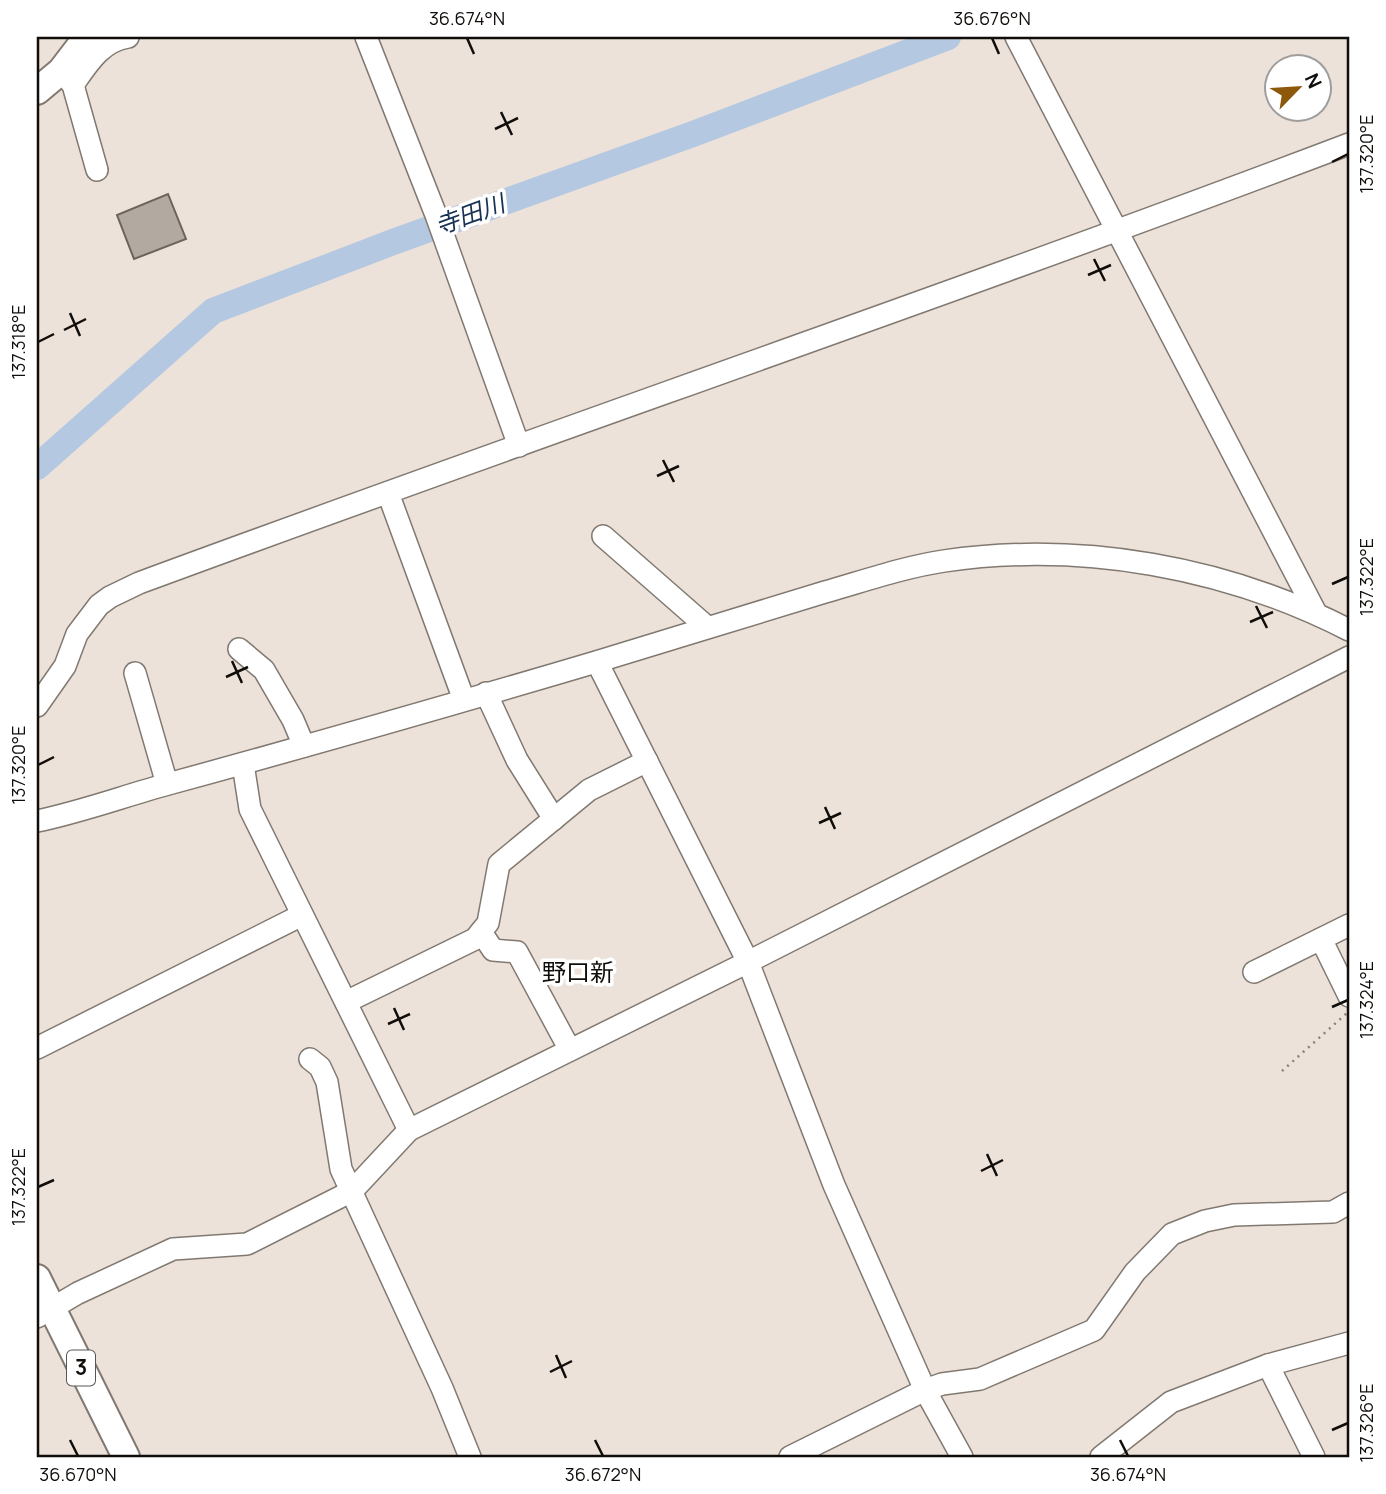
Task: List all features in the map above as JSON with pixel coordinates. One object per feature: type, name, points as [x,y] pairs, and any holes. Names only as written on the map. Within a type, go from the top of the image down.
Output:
[{"type":"main road","points":[[37,92],[67,78],[87,37]]},
{"type":"main road","name":"3","points":[[37,1278],[44,1313],[126,1457]]},
{"type":"street","points":[[97,170],[67,78],[88,63],[106,45],[128,37]]},
{"type":"street","points":[[366,37],[436,215],[519,446]]},
{"type":"street","points":[[1016,37],[1316,613]]},
{"type":"street","points":[[37,706],[65,666],[77,634],[99,605],[110,597],[164,574],[686,384],[1118,232],[1349,144]]},
{"type":"street","points":[[388,493],[464,699]]},
{"type":"street","points":[[603,536],[707,627]]},
{"type":"street","points":[[37,821],[597,662],[885,575],[941,562],[981,557],[1052,554],[1133,561],[1200,573],[1316,613],[1349,630]]},
{"type":"street","points":[[239,649],[264,670],[293,720],[303,746]]},
{"type":"street","points":[[597,662],[748,962],[834,1185],[925,1390],[962,1457]]},
{"type":"street","points":[[44,1313],[78,1293],[173,1249],[247,1244],[352,1191],[408,1130],[1346,666]]},
{"type":"street","points":[[135,673],[167,784]]},
{"type":"street","points":[[486,693],[517,760],[554,819]]},
{"type":"street","points":[[346,1002],[475,939],[488,923],[499,864],[589,790],[648,761]]},
{"type":"street","points":[[243,764],[250,810],[408,1130]]},
{"type":"street","points":[[37,1048],[302,915]]},
{"type":"street","points":[[1254,972],[1349,925]]},
{"type":"street","points":[[481,932],[493,950],[517,952],[569,1050]]},
{"type":"street","points":[[1321,939],[1349,996]]},
{"type":"street","points":[[310,1059],[320,1067],[327,1082],[341,1169],[442,1388],[470,1457]]},
{"type":"street","points":[[790,1457],[925,1390],[942,1384],[980,1379],[1094,1330],[1135,1272],[1172,1234],[1205,1221],[1234,1215],[1333,1212],[1349,1203]]},
{"type":"street","points":[[1101,1457],[1171,1402],[1268,1365],[1349,1343]]},
{"type":"street","points":[[1268,1365],[1314,1457]]},
{"type":"path","points":[[1282,1071],[1349,1011]]},
{"type":"building","points":[[168,194],[186,239],[134,259],[117,215]]},
{"type":"waterway","name":"寺田川","points":[[37,467],[213,311],[948,37]]},
{"type":"district","name":"野口新","points":[[578,973]]}]
